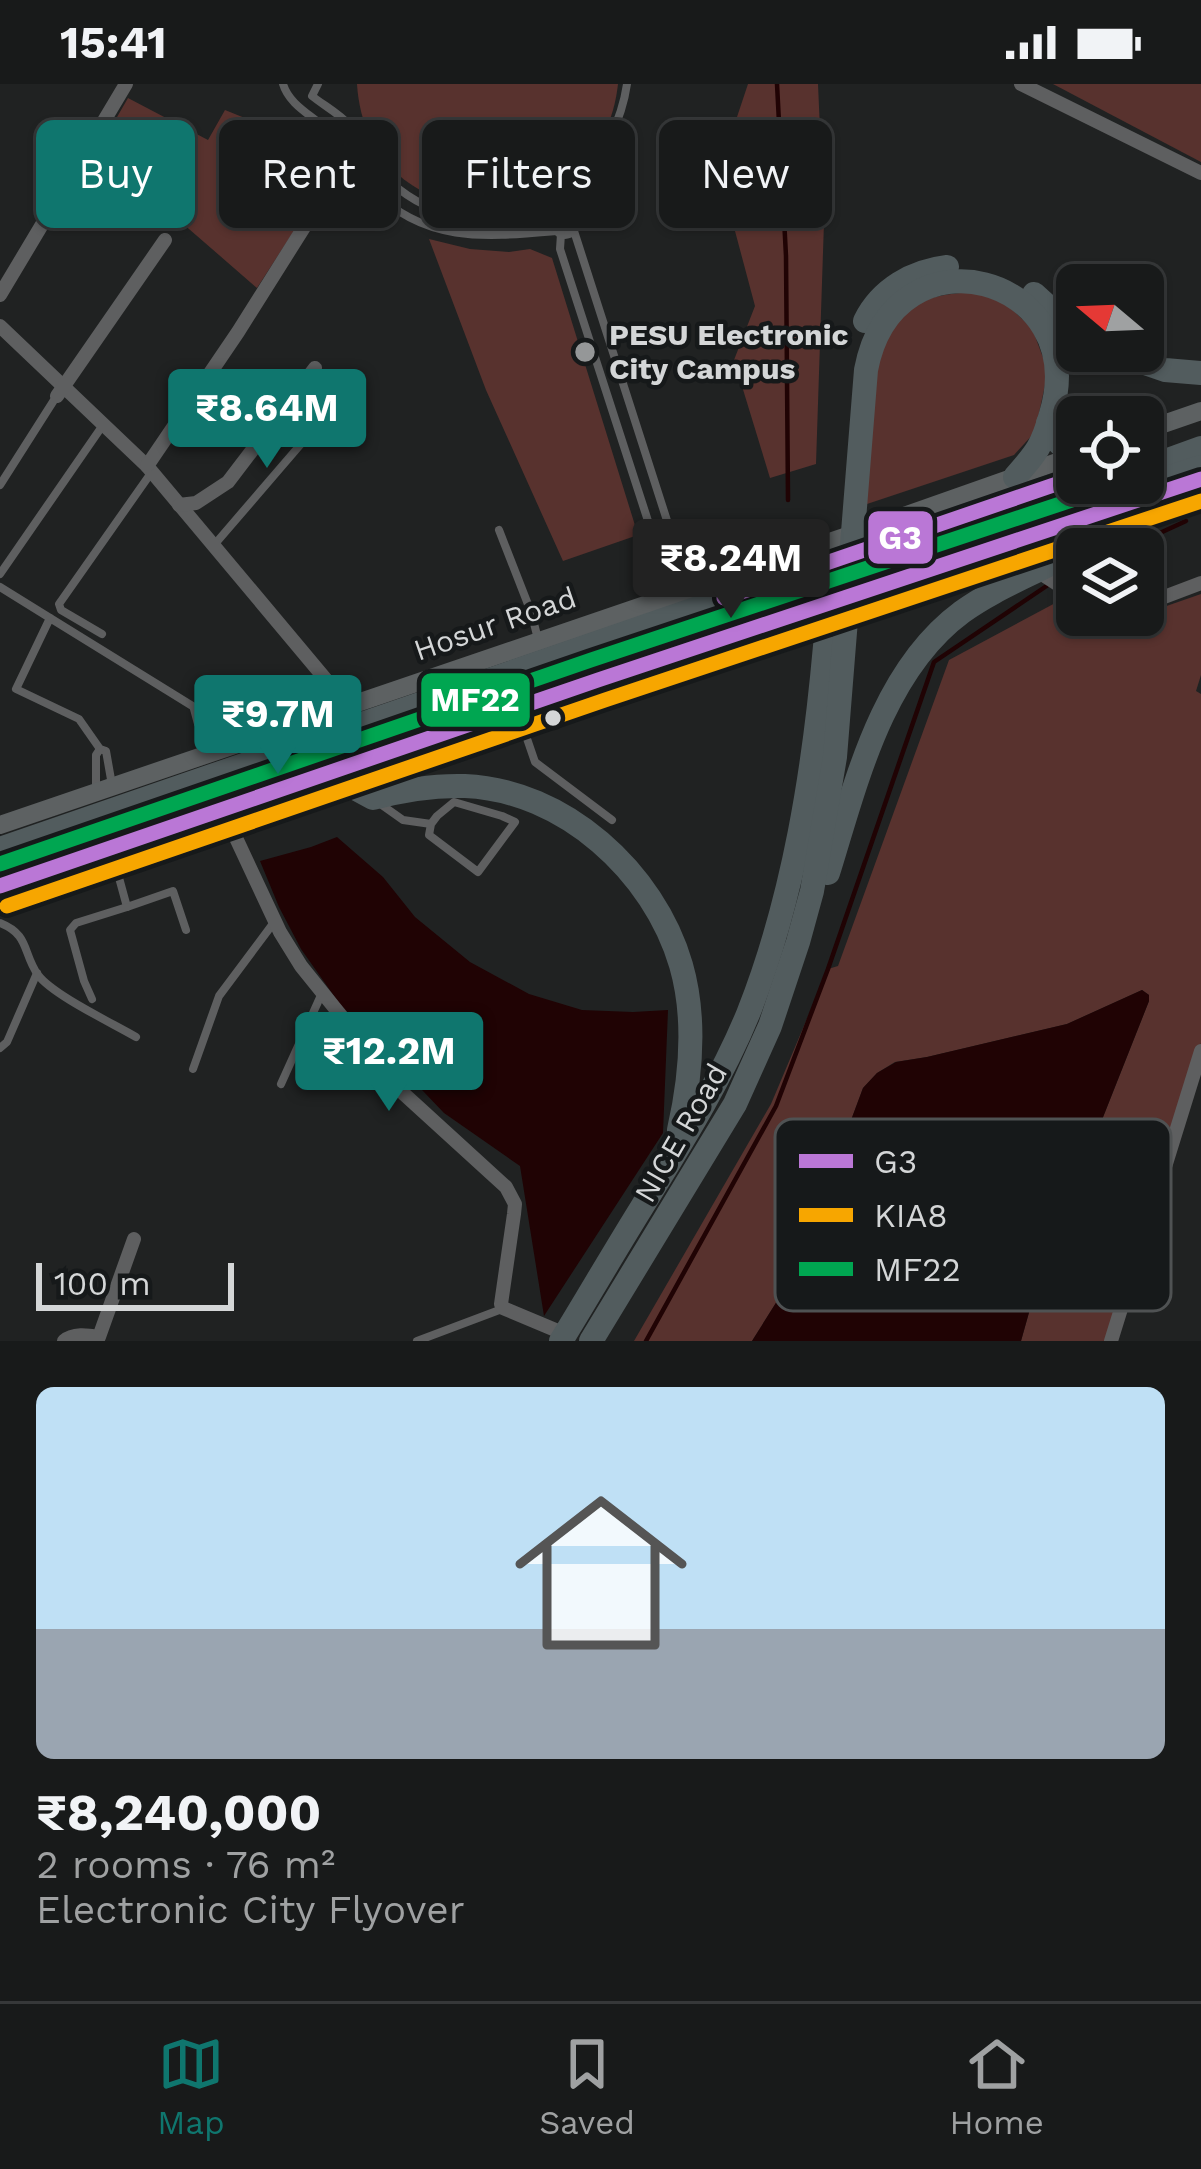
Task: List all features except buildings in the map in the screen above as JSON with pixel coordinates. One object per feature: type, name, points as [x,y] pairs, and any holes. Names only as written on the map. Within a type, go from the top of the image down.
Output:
[{"type":"highway","points":[[798,942],[812,891],[835,757],[832,669],[848,492],[854,349],[868,313],[913,275],[970,265],[1017,280],[1056,314]]},
{"type":"highway","points":[[848,492],[870,346],[893,310],[926,287],[945,282],[982,283],[1018,299],[1052,342],[1057,385],[1048,423],[1038,448],[1015,477]]},
{"type":"highway","points":[[1164,370],[1201,373]]},
{"type":"highway","points":[[1048,423],[1056,441]]},
{"type":"highway","points":[[1164,447],[1201,434]]},
{"type":"highway","points":[[1164,461],[1201,448]]},
{"type":"highway","points":[[0,874],[691,634],[1201,467]]},
{"type":"highway","points":[[0,886],[336,778],[598,680],[1201,479]]},
{"type":"highway","name":"Hosur Road","points":[[0,853],[683,601],[1056,484]]},
{"type":"highway","points":[[0,853],[1056,499]]},
{"type":"highway","points":[[1109,528],[1135,511]]},
{"type":"highway","points":[[798,942],[817,910],[878,726],[906,675],[962,612],[1056,561]]},
{"type":"highway","name":"NICE Road","points":[[563,1338],[674,1156],[747,1017],[775,935],[832,669]]},
{"type":"highway","points":[[336,778],[373,798],[423,788],[469,786],[510,794],[572,821],[635,877],[669,934],[686,991],[688,1070],[674,1156]]},
{"type":"highway","name":"NICE Road","points":[[591,1341],[735,1104],[770,1025],[798,942]]},
{"type":"street","points":[[0,295],[126,84]]},
{"type":"street","points":[[1021,84],[1201,173]]},
{"type":"street","points":[[149,469],[303,228]]},
{"type":"street","points":[[60,391],[165,239]]},
{"type":"street","points":[[0,327],[60,391],[149,469],[348,706]]},
{"type":"street","points":[[179,505],[196,502],[228,482],[315,368]]},
{"type":"street","points":[[1164,424],[1201,411]]},
{"type":"street","name":"Hosur Road","points":[[0,825],[538,641],[683,601],[1056,462]]},
{"type":"street","points":[[0,901],[229,823],[336,778],[522,722],[1201,489]]},
{"type":"street","points":[[1037,572],[1056,584]]},
{"type":"street","points":[[1164,597],[1201,583]]},
{"type":"street","points":[[229,823],[275,921],[322,994],[404,1094],[506,1187],[515,1204],[501,1304],[563,1338]]},
{"type":"street","points":[[1171,1148],[1201,1051]]},
{"type":"street","points":[[64,1341],[86,1334],[99,1337],[134,1239]]},
{"type":"street","points":[[1111,1341],[1120,1311]]},
{"type":"lane","points":[[283,84],[284,92],[316,120]]},
{"type":"lane","points":[[297,104],[312,96],[318,84]]},
{"type":"lane","points":[[619,120],[627,84]]},
{"type":"lane","points":[[312,96],[343,120]]},
{"type":"lane","points":[[398,210],[454,234],[568,235],[574,231]]},
{"type":"lane","points":[[556,228],[683,601]]},
{"type":"lane","points":[[574,228],[683,601]]},
{"type":"lane","points":[[0,485],[60,391]]},
{"type":"lane","points":[[0,574],[104,425]]},
{"type":"lane","points":[[214,544],[313,430]]},
{"type":"lane","points":[[103,634],[61,610],[59,604],[149,469]]},
{"type":"lane","points":[[500,530],[538,641]]},
{"type":"lane","points":[[0,586],[194,707],[215,715],[239,743]]},
{"type":"lane","points":[[50,618],[16,689],[87,727],[106,751],[104,789]]},
{"type":"lane","points":[[194,707],[198,724],[217,751]]},
{"type":"lane","points":[[522,722],[535,762],[612,820]]},
{"type":"lane","points":[[100,749],[96,754],[104,789]]},
{"type":"lane","points":[[373,798],[403,820],[431,824]]},
{"type":"lane","points":[[454,802],[514,822],[478,872],[429,836],[431,824],[454,802]]},
{"type":"lane","points":[[115,862],[127,907]]},
{"type":"lane","points":[[92,999],[70,930],[76,923],[173,891],[186,929]]},
{"type":"lane","points":[[193,1069],[219,996],[275,921]]},
{"type":"lane","points":[[0,923],[17,931],[37,973],[50,986],[136,1037]]},
{"type":"lane","points":[[0,1048],[7,1042],[37,973]]},
{"type":"lane","points":[[281,1084],[322,994]]},
{"type":"lane","points":[[417,1341],[503,1308]]},
{"type":"shaded area","points":[[357,84],[618,84],[607,120],[422,120],[422,189],[398,175],[398,120],[366,120]]},
{"type":"shaded area","points":[[748,84],[818,84],[820,120],[736,120]]},
{"type":"shaded area","points":[[1053,84],[1201,84],[1201,162]]},
{"type":"shaded area","points":[[128,98],[170,120],[115,120]]},
{"type":"shaded area","points":[[225,110],[250,120],[219,120]]},
{"type":"shaded area","points":[[219,121],[219,228],[296,228],[257,288],[188,228],[195,228],[195,133],[208,140]]},
{"type":"shaded area","points":[[734,228],[824,228],[816,464],[770,478],[734,360],[755,306]]},
{"type":"shaded area","points":[[429,239],[470,249],[530,249],[552,258],[638,535],[563,561],[486,390]]},
{"type":"shaded area","points":[[974,292],[1006,304],[1032,328],[1048,371],[1035,432],[1014,455],[864,505],[877,356],[885,338],[913,306],[940,296]]},
{"type":"shaded area","points":[[1201,594],[1201,675],[1196,691],[1201,694],[1201,1043],[1171,1138],[1171,1119],[1102,1119],[1149,1001],[1142,990],[1067,1024],[895,1062],[863,1088],[851,1119],[775,1119],[775,1304],[752,1341],[634,1341],[771,1104],[828,969],[838,966],[949,660],[1056,603],[1056,636],[1164,636],[1164,607]]},
{"type":"shaded area","points":[[337,837],[383,877],[415,917],[470,962],[529,994],[582,1010],[668,1010],[663,1133],[544,1316],[520,1166],[444,1113],[339,1003],[301,949],[279,907],[260,861]]},
{"type":"shaded area","points":[[1142,990],[1149,995],[1102,1119],[851,1119],[863,1088],[896,1062],[1067,1024]]},
{"type":"shaded area","points":[[775,1304],[775,1311],[1029,1311],[1021,1341],[752,1341]]},
{"type":"shaded area","points":[[1029,1311],[1116,1311],[1107,1341],[1021,1341]]},
{"type":"waterway","points":[[777,84],[786,256],[788,500]]},
{"type":"waterway","points":[[1164,531],[1186,521]]},
{"type":"waterway","points":[[646,1341],[776,1106],[934,662],[1056,581]]},
{"type":"transit line","name":"G3","points":[[0,886],[1201,479]]},
{"type":"transit line","name":"G3","points":[[724,598],[1056,484]]},
{"type":"transit line","name":"KIA8","points":[[7,906],[1201,501]]},
{"type":"transit line","name":"MF22","points":[[0,864],[1060,504]]},
{"type":"place","name":"PESU Electronic City Campus","points":[[585,352]]}]
